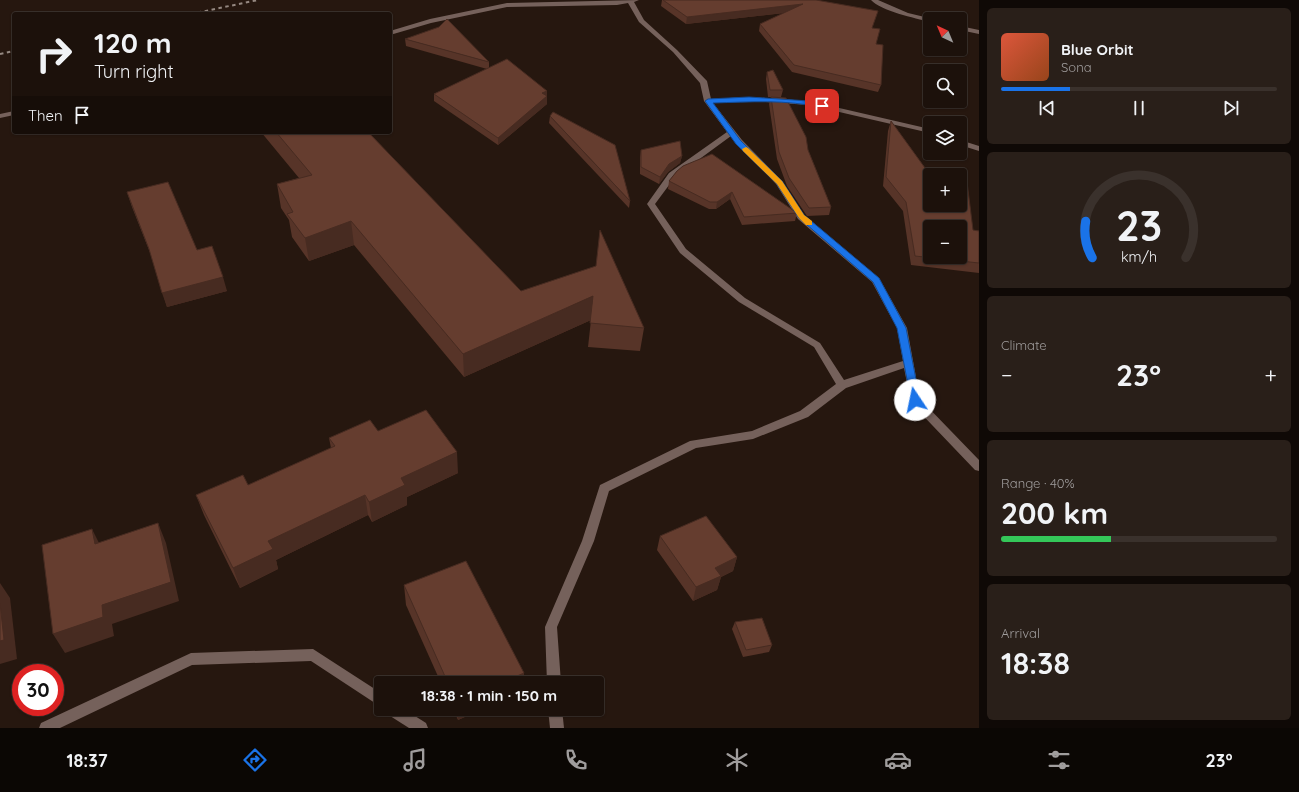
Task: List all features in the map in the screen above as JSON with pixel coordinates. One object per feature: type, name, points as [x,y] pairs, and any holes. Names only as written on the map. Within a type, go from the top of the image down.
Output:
[{"type":"street","points":[[874,0],[906,14],[923,18]]},
{"type":"street","points":[[392,32],[430,21],[507,5],[617,3],[633,1],[641,21],[675,51],[704,83],[708,101],[739,142],[779,183],[802,217],[876,280],[902,328],[915,400],[979,467]]},
{"type":"street","points":[[967,29],[979,32]]},
{"type":"street","points":[[708,101],[749,100],[809,103],[923,130]]},
{"type":"street","points":[[0,116],[12,113]]},
{"type":"street","points":[[732,132],[672,175],[651,204],[683,251],[742,300],[817,345],[842,385]]},
{"type":"street","points":[[967,145],[979,149]]},
{"type":"street","points":[[554,676],[551,627],[588,541],[604,488],[694,444],[753,435],[804,414],[842,385],[908,363]]},
{"type":"street","points":[[46,728],[191,659],[313,655],[374,696]]},
{"type":"street","points":[[403,716],[421,728]]},
{"type":"street","points":[[556,716],[557,728]]},
{"type":"building","points":[[663,0],[816,0],[878,11],[872,28],[880,29],[876,44],[883,45],[881,85],[794,65],[760,24],[803,4],[687,17]]},
{"type":"building","points":[[447,19],[489,62],[405,39],[439,27]]},
{"type":"building","points":[[507,59],[547,91],[542,93],[547,96],[498,138],[434,94]]},
{"type":"building","points":[[773,70],[783,90],[770,90],[767,72]]},
{"type":"building","points":[[771,97],[786,98],[806,137],[808,150],[831,207],[809,208],[789,178],[779,152]]},
{"type":"building","points":[[553,112],[615,145],[630,201],[550,116]]},
{"type":"building","points":[[891,121],[925,168],[923,168],[923,212],[967,212],[967,182],[973,230],[979,231],[979,263],[967,262],[967,220],[923,220],[923,257],[915,256],[906,202],[886,177]]},
{"type":"building","points":[[278,134],[370,134],[521,291],[596,266],[600,230],[644,328],[590,323],[593,296],[463,354],[351,221],[305,238],[287,214],[293,212],[277,184],[312,175]]},
{"type":"building","points":[[680,141],[682,156],[669,164],[660,177],[641,167],[641,150]]},
{"type":"building","points":[[712,154],[797,213],[744,217],[732,192],[717,202],[710,202],[669,181],[683,166]]},
{"type":"building","points":[[168,182],[197,250],[212,246],[223,277],[162,293],[149,249],[127,192]]},
{"type":"building","points":[[426,410],[457,452],[401,478],[405,485],[369,502],[365,495],[268,541],[273,549],[233,568],[196,495],[243,475],[248,485],[335,446],[329,438],[370,420],[378,431]]},
{"type":"building","points":[[706,516],[737,557],[715,568],[721,576],[696,587],[660,536]]},
{"type":"building","points":[[158,523],[171,582],[102,605],[103,617],[53,634],[42,545],[92,529],[95,544]]},
{"type":"building","points":[[466,561],[524,673],[517,676],[445,676],[404,585]]},
{"type":"building","points":[[0,603],[4,640],[0,641]]},
{"type":"building","points":[[762,618],[772,645],[746,650],[735,622]]},
{"type":"railway","points":[[201,12],[258,0]]},
{"type":"railway","points":[[0,54],[12,51]]},
{"type":"slow traffic","points":[[746,149],[779,183],[802,217],[809,223]]},
{"type":"route","points":[[822,106],[809,103],[749,100],[708,101],[739,142],[779,183],[802,217],[876,280],[902,328],[915,400]]}]
